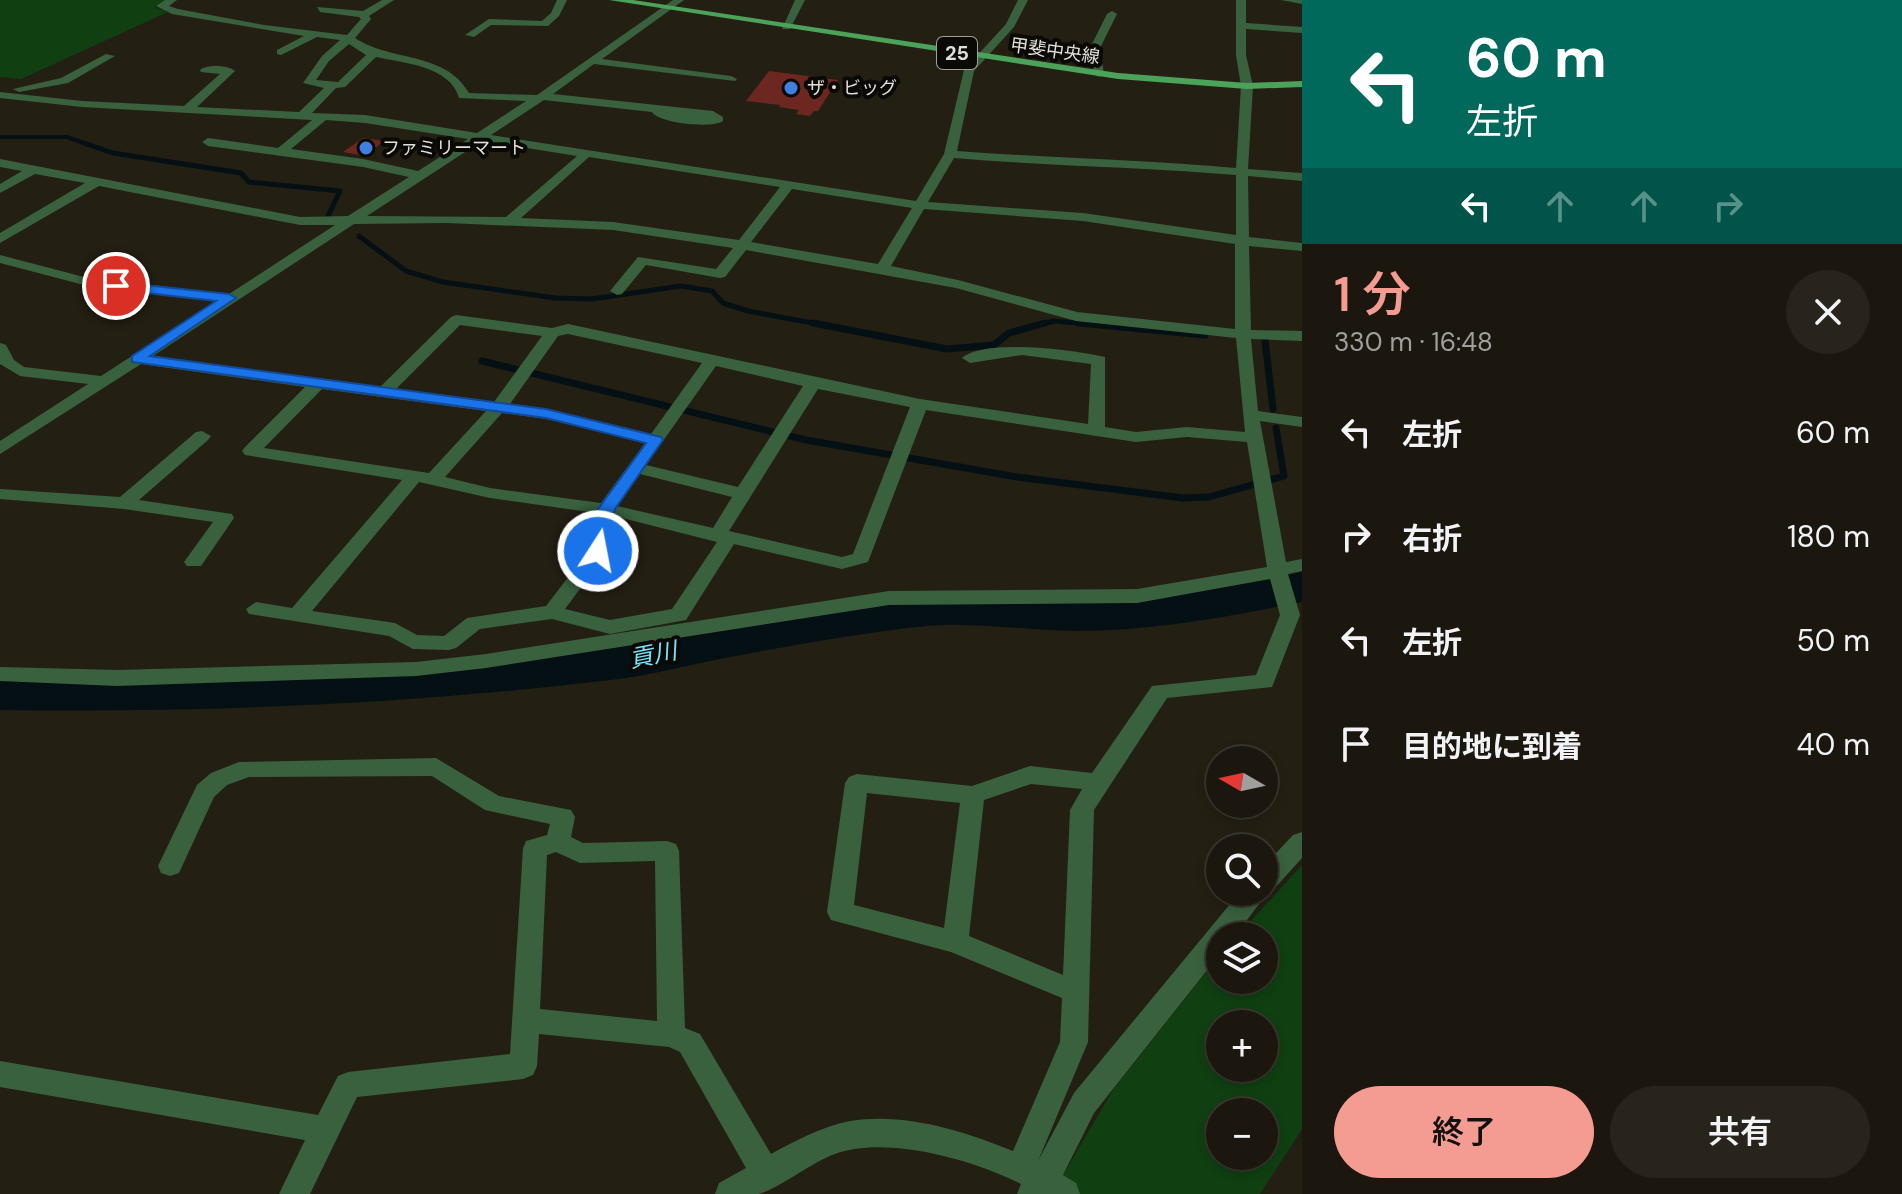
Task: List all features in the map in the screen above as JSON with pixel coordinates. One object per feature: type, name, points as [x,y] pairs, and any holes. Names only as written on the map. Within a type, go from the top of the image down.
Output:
[{"type":"main road","name":"甲斐中央線","points":[[614,0],[668,4],[786,27],[1099,74],[1247,86],[1302,84]]},
{"type":"street","points":[[172,0],[161,6],[175,12],[349,39],[374,53],[435,66],[463,91],[463,96],[541,97],[658,111]]},
{"type":"street","points":[[308,16],[335,0]]},
{"type":"street","points":[[320,9],[364,15],[389,0]]},
{"type":"street","points":[[470,35],[489,22],[544,24],[555,14],[553,12],[562,0]]},
{"type":"street","points":[[0,449],[541,97],[668,4],[679,0]]},
{"type":"street","points":[[786,27],[800,0]]},
{"type":"street","points":[[882,269],[950,154],[969,70],[1010,25],[1023,0]]},
{"type":"street","points":[[1040,1184],[1074,1042],[1082,810],[1160,691],[1264,682],[1296,616],[1278,572],[1250,415],[1243,338],[1245,241],[1242,171],[1247,86],[1239,25],[1241,0]]},
{"type":"street","points":[[1286,0],[1302,1]]},
{"type":"street","points":[[1099,74],[1095,48],[1112,14]]},
{"type":"street","points":[[364,15],[363,24],[314,72],[309,83],[341,85],[374,53]]},
{"type":"street","points":[[284,30],[296,23]]},
{"type":"street","points":[[1239,25],[1302,30]]},
{"type":"street","points":[[281,52],[315,34]]},
{"type":"street","points":[[0,95],[64,81],[110,56]]},
{"type":"street","points":[[593,61],[731,79]]},
{"type":"street","points":[[187,109],[230,71],[205,70]]},
{"type":"street","points":[[303,115],[333,85]]},
{"type":"street","points":[[0,95],[82,104],[324,116],[480,135],[919,205],[1083,217],[1302,247]]},
{"type":"street","points":[[280,152],[324,116]]},
{"type":"street","points":[[208,142],[363,163],[418,175]]},
{"type":"street","points":[[510,221],[588,152]]},
{"type":"street","points":[[950,154],[1023,160],[1127,162],[1302,177]]},
{"type":"street","points":[[0,163],[300,221],[510,221],[613,226],[882,269],[958,284],[1076,316],[1243,338],[1302,336]]},
{"type":"street","points":[[0,189],[34,169]]},
{"type":"street","points":[[0,239],[98,181]]},
{"type":"street","points":[[617,291],[643,260],[720,274],[789,184]]},
{"type":"street","points":[[0,259],[84,281],[229,298]]},
{"type":"street","points":[[383,393],[456,320],[552,333],[568,329],[920,404],[1136,437],[1187,432],[1255,438]]},
{"type":"street","points":[[297,615],[424,478],[498,407],[552,333]]},
{"type":"street","points":[[0,348],[7,363],[20,371],[101,381]]},
{"type":"street","points":[[970,358],[1022,350],[1099,360],[1096,431]]},
{"type":"street","points":[[137,359],[546,414],[655,440]]},
{"type":"street","points":[[552,612],[598,551],[606,509],[712,361]]},
{"type":"street","points":[[256,609],[395,630],[413,642],[449,643],[474,623],[552,612],[610,627],[679,615],[723,538],[743,494],[813,383]]},
{"type":"street","points":[[317,384],[251,451],[424,478],[490,493],[606,509],[842,563],[861,558],[920,404]]},
{"type":"street","points":[[1250,415],[1302,422]]},
{"type":"street","points":[[124,503],[202,436]]},
{"type":"street","points":[[635,468],[743,494]]},
{"type":"street","points":[[0,494],[124,503],[225,518],[194,562]]},
{"type":"street","points":[[0,674],[117,678],[416,669],[501,659],[889,598],[1137,596],[1223,583],[1302,565]]},
{"type":"street","points":[[170,866],[205,791],[219,779],[247,768],[436,767],[493,804],[563,817],[558,842]]},
{"type":"street","points":[[1076,992],[955,942],[840,912],[857,783],[973,795],[1030,775],[1098,782]]},
{"type":"street","points":[[955,942],[973,795]]},
{"type":"street","points":[[294,1194],[348,1085],[523,1066],[535,848],[558,842],[580,853],[667,851],[671,1035]]},
{"type":"street","points":[[1278,868],[1302,842]]},
{"type":"street","points":[[1040,1184],[1084,1103],[1244,906]]},
{"type":"street","points":[[526,1020],[671,1035],[690,1043],[766,1174]]},
{"type":"street","points":[[0,1074],[326,1130]]},
{"type":"street","points":[[730,1194],[849,1136],[883,1134],[978,1152],[1040,1184]]},
{"type":"green space","points":[[0,0],[166,0],[154,7],[168,12],[21,79],[0,77]]},
{"type":"green space","points":[[1302,865],[1302,1129],[1278,1166],[1278,1098],[1206,1098],[1206,1170],[1276,1170],[1260,1194],[1052,1194],[1113,1090],[1206,973],[1206,994],[1278,994],[1278,922],[1250,922],[1264,906],[1278,906],[1278,891]]},
{"type":"building","points":[[769,71],[838,80],[818,111],[810,116],[796,114],[799,110],[780,105],[746,101]]},
{"type":"building","points":[[363,138],[384,141],[365,156],[343,152]]},
{"type":"waterway","points":[[0,137],[67,137],[89,145]]},
{"type":"waterway","points":[[84,143],[113,153],[241,173],[249,182],[340,191],[327,218]]},
{"type":"waterway","points":[[359,236],[406,271],[443,282],[555,298],[592,299],[681,286],[712,291],[723,303],[748,311],[823,325]]},
{"type":"waterway","points":[[1038,325],[1054,321],[1092,324]]},
{"type":"waterway","points":[[813,323],[947,349],[994,345],[1009,333],[1045,323]]},
{"type":"waterway","points":[[1079,323],[1092,324]]},
{"type":"waterway","points":[[1092,324],[1101,325]]},
{"type":"waterway","points":[[1092,324],[1205,335]]},
{"type":"waterway","points":[[1265,340],[1273,409]]},
{"type":"waterway","points":[[482,361],[806,440],[1017,477],[1183,498],[1209,497],[1284,476],[1276,428]]},
{"type":"waterway","name":"貢川","points":[[0,692],[143,694],[396,684],[615,663],[840,620],[931,610],[1007,610],[1073,615],[1160,610],[1222,603],[1302,587]]},
{"type":"place","name":"ザ・ビッグ","points":[[791,88]]},
{"type":"place","name":"ファミリーマート","points":[[366,148]]},
{"type":"route","points":[[116,286],[229,298],[137,359],[546,414],[655,440],[606,509],[598,551]]}]
